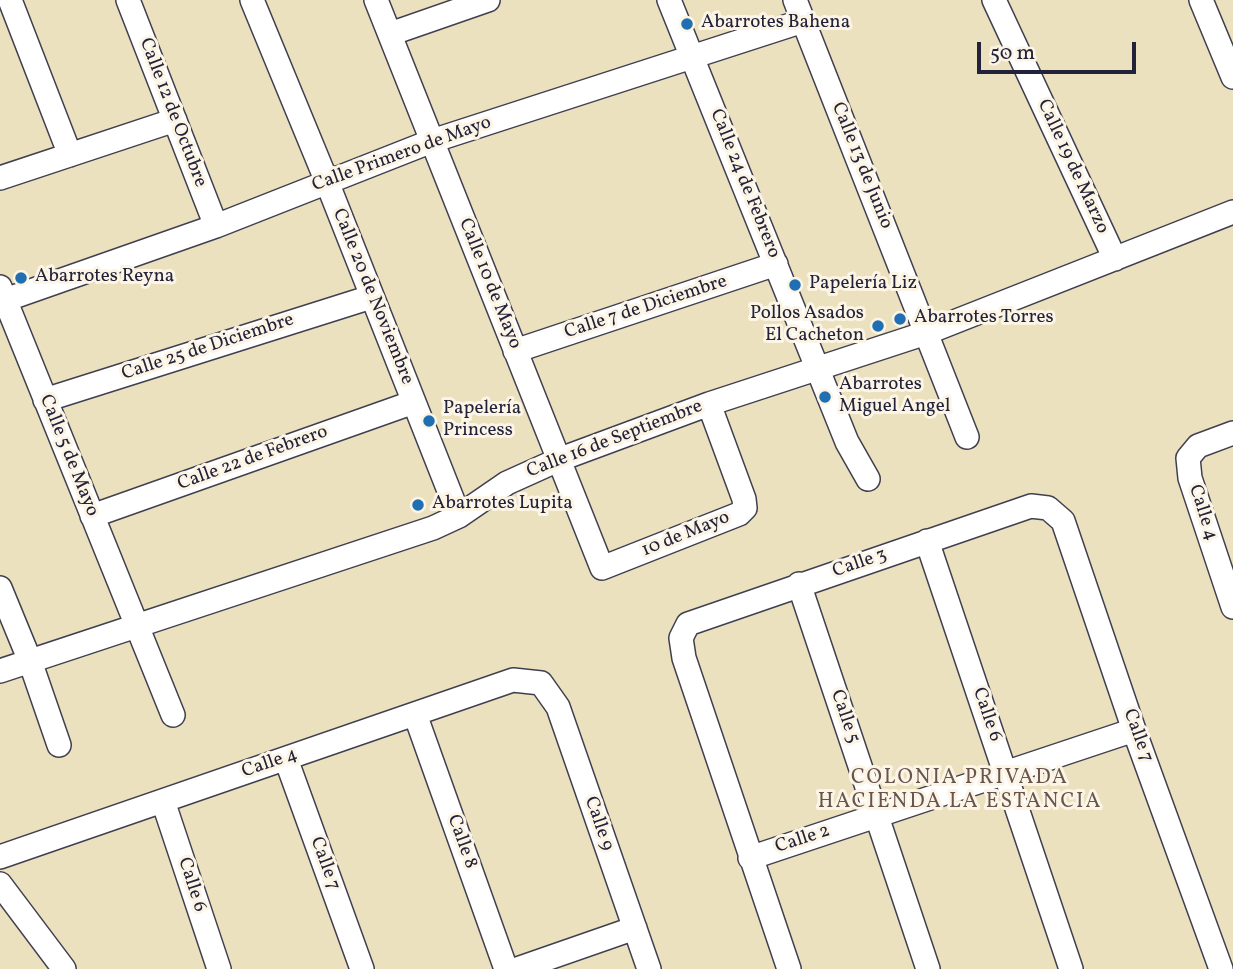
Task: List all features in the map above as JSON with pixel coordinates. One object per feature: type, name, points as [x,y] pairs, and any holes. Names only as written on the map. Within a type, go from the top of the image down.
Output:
[{"type":"street","points":[[10,0],[70,155]]},
{"type":"street","name":"Calle 12 de Octubre","points":[[128,0],[216,226]]},
{"type":"street","name":"Calle 20 de Noviembre","points":[[252,0],[459,516]]},
{"type":"street","name":"Calle 10 de Mayo","points":[[376,0],[601,568]]},
{"type":"street","points":[[390,34],[488,0]]},
{"type":"street","name":"Calle 24 de Febrero","points":[[669,0],[847,442],[868,479]]},
{"type":"street","name":"Calle 19 de Marzo","points":[[994,0],[1115,259]]},
{"type":"street","points":[[1201,0],[1233,77]]},
{"type":"street","name":"Calle Primero de Mayo","points":[[2,293],[216,226],[432,141],[692,57],[799,10]]},
{"type":"street","name":"Calle 13 de Junio","points":[[799,10],[967,437]]},
{"type":"street","points":[[0,178],[175,120]]},
{"type":"street","name":"Calle 16 de Septiembre","points":[[0,671],[433,528],[459,516],[508,482],[558,460],[709,404],[926,332],[1233,212]]},
{"type":"street","name":"Calle 7 de Diciembre","points":[[515,351],[776,264]]},
{"type":"street","name":"Calle 5 de Mayo","points":[[2,293],[173,715]]},
{"type":"street","name":"Calle 25 de Diciembre","points":[[45,400],[371,297]]},
{"type":"street","name":"Calle 22 de Febrero","points":[[92,516],[414,402]]},
{"type":"street","name":"10 de Mayo","points":[[601,568],[739,514],[745,508],[709,404]]},
{"type":"street","name":"Calle 4","points":[[1233,433],[1198,446],[1188,458],[1191,478],[1233,607]]},
{"type":"street","name":"Calle 3","points":[[750,858],[684,658],[681,638],[688,624],[1031,506],[1048,508]]},
{"type":"street","name":"Calle 7","points":[[1048,508],[1063,521],[1134,730],[1221,969]]},
{"type":"street","name":"Calle 6","points":[[927,541],[1070,969]]},
{"type":"street","name":"Calle 5","points":[[799,584],[928,969]]},
{"type":"street","points":[[0,589],[30,661],[59,745]]},
{"type":"street","name":"Calle 4","points":[[0,857],[513,680],[541,683]]},
{"type":"street","name":"Calle 9","points":[[541,683],[558,707],[649,969]]},
{"type":"street","name":"Calle 8","points":[[415,714],[506,969]]},
{"type":"street","name":"Calle 2","points":[[750,858],[1134,730]]},
{"type":"street","name":"Calle 7","points":[[286,759],[362,969]]},
{"type":"street","name":"Calle 6","points":[[163,801],[219,969]]},
{"type":"street","points":[[750,858],[789,969]]},
{"type":"street","points":[[0,884],[64,969]]},
{"type":"street","points":[[517,969],[635,928]]},
{"type":"place","name":"Abarrotes Bahena","points":[[687,24]]},
{"type":"place","name":"Abarrotes Reyna","points":[[21,278]]},
{"type":"place","name":"Papelería Liz","points":[[795,285]]},
{"type":"place","name":"Abarrotes Torres","points":[[900,319]]},
{"type":"place","name":"Pollos Asados El Cacheton","points":[[878,326]]},
{"type":"place","name":"Abarrotes Miguel Angel","points":[[825,397]]},
{"type":"place","name":"Papelería Princess","points":[[429,421]]},
{"type":"place","name":"Abarrotes Lupita","points":[[418,505]]},
{"type":"district","name":"COLONIA PRIVADA HACIENDA LA ESTANCIA","points":[[960,791]]}]
